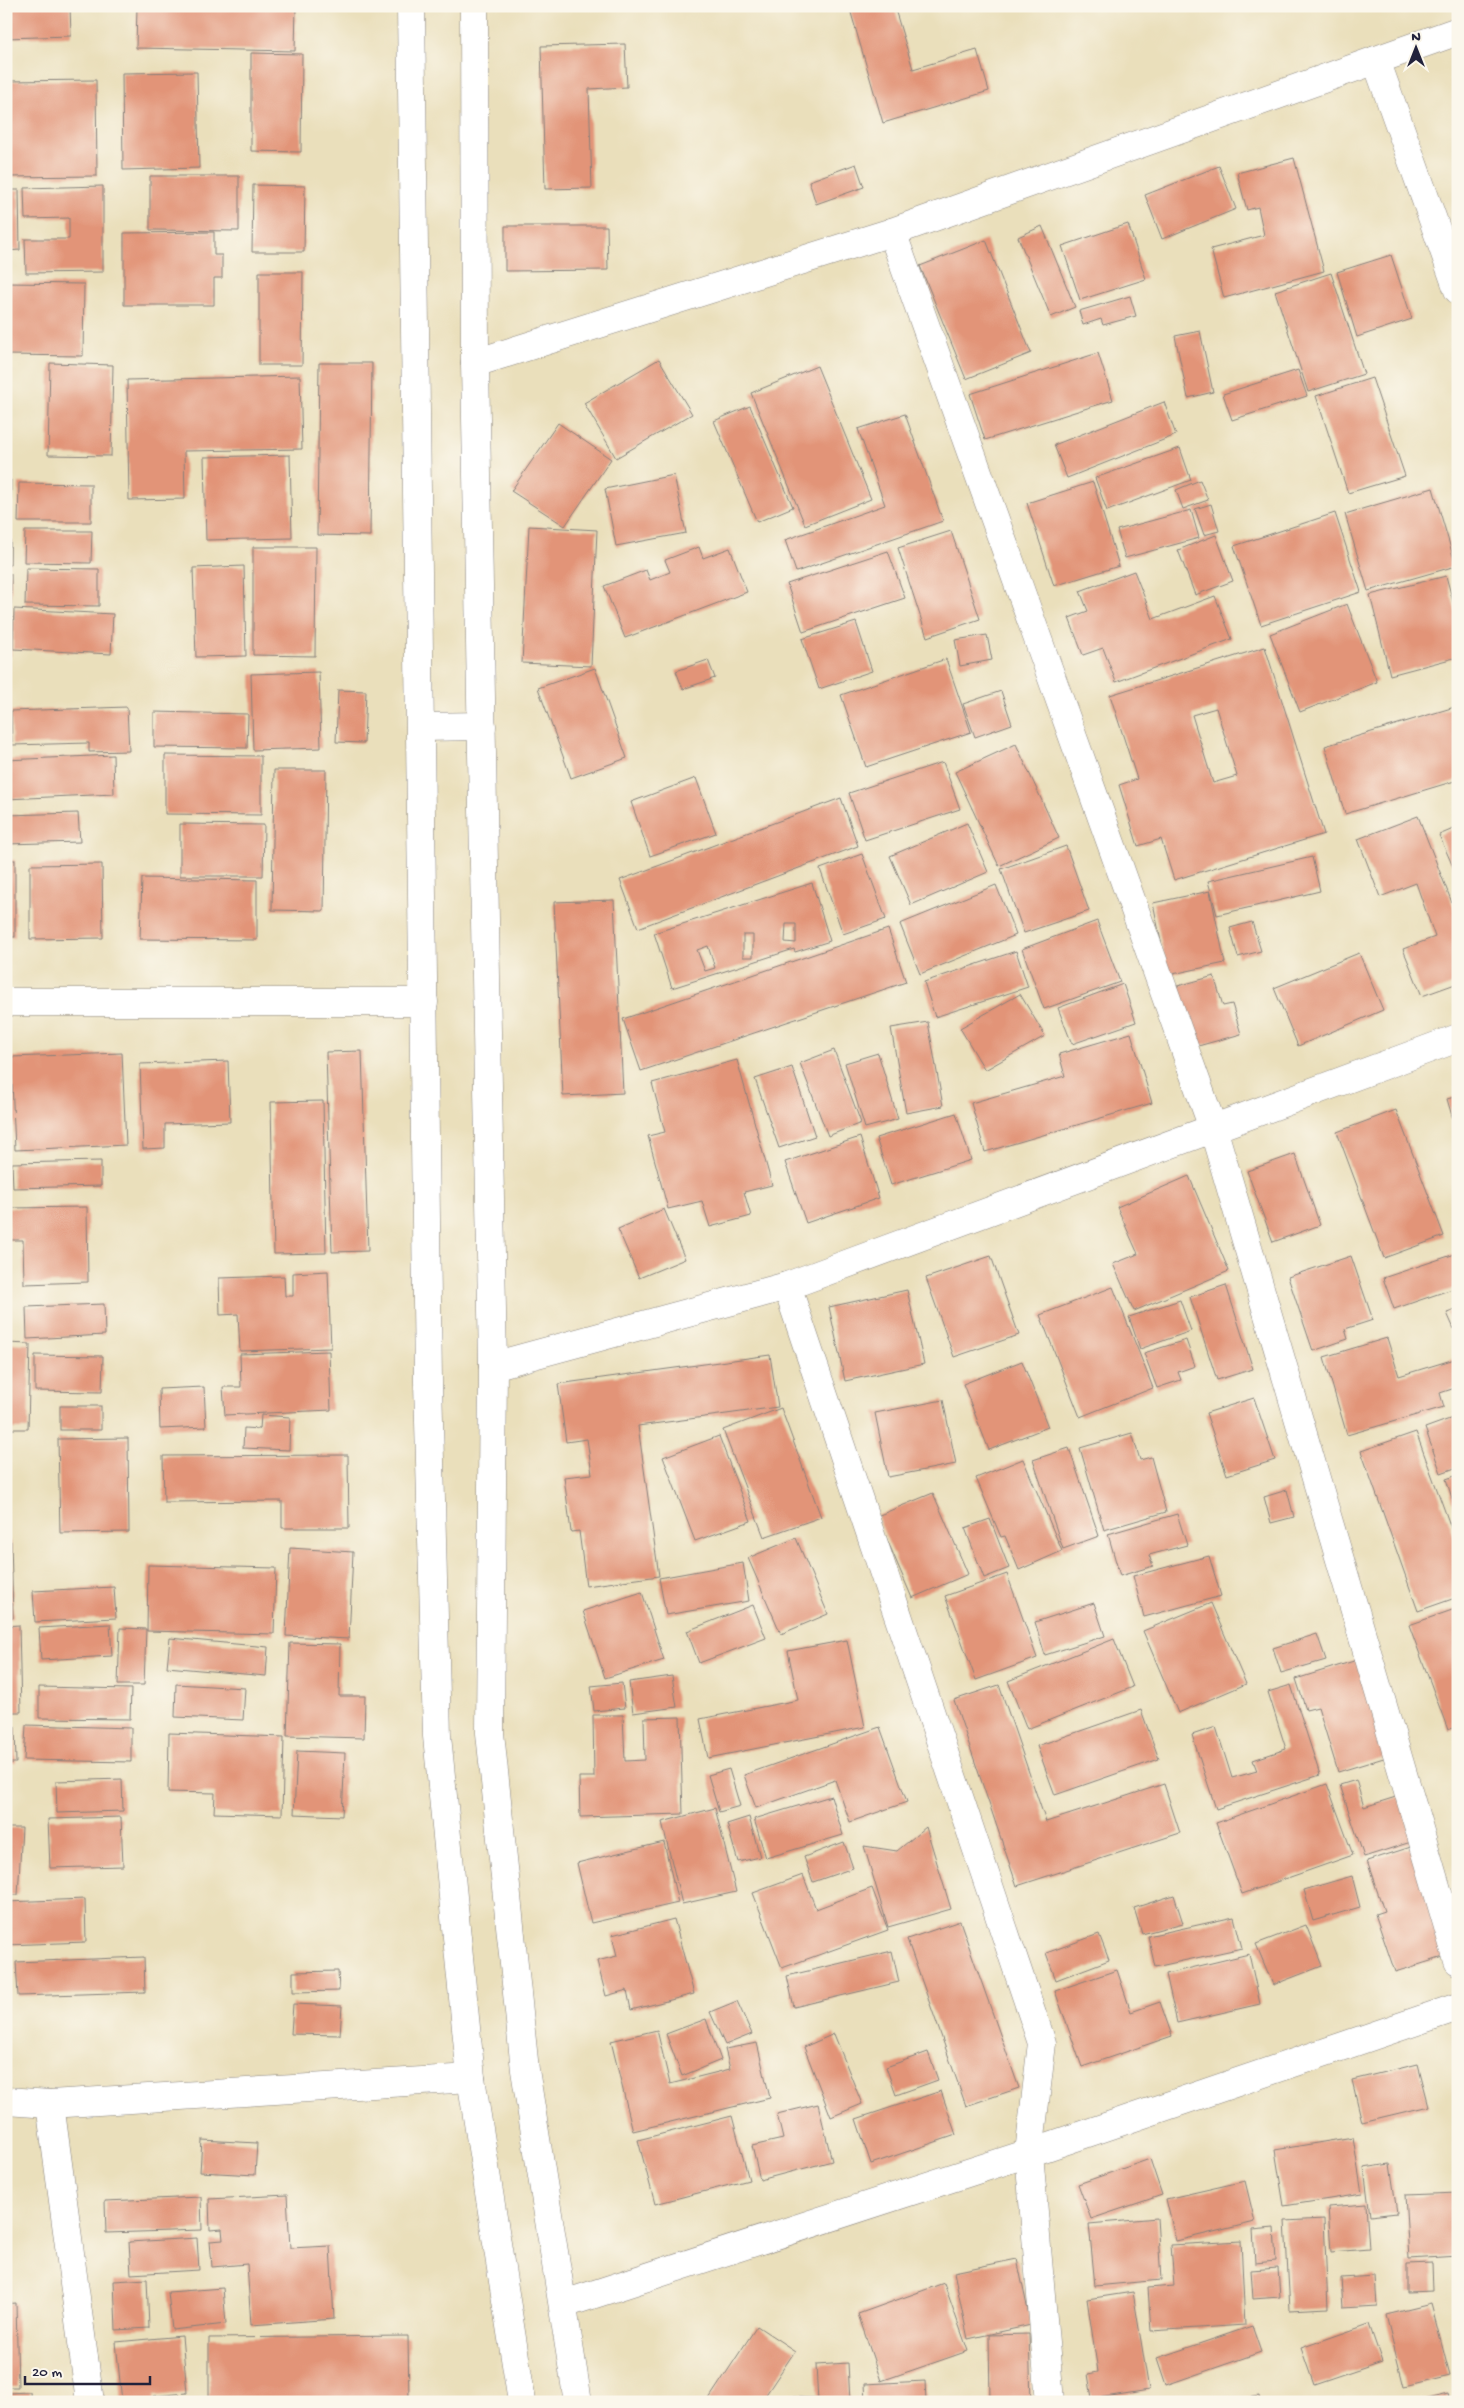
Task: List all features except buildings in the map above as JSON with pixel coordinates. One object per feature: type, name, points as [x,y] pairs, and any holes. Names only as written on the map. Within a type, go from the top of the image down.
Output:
[{"type":"street","points":[[411,6],[428,1382],[436,1736],[471,2078],[522,2402]]},
{"type":"street","points":[[474,6],[475,363],[493,1366],[490,1733],[525,2070],[564,2304],[578,2402]]},
{"type":"street","points":[[475,363],[892,232],[1458,31]]},
{"type":"street","points":[[1376,60],[1458,290]]},
{"type":"street","points":[[892,232],[1213,1128],[1458,1961]]},
{"type":"street","points":[[421,727],[482,726]]},
{"type":"street","points":[[6,1002],[424,1002]]},
{"type":"street","points":[[493,1366],[787,1286],[1458,1038]]},
{"type":"street","points":[[787,1286],[1042,2042],[1029,2153],[1050,2402]]},
{"type":"street","points":[[564,2304],[1029,2153],[1458,2008]]},
{"type":"street","points":[[6,2101],[50,2104],[471,2078]]},
{"type":"street","points":[[50,2104],[90,2402]]}]
